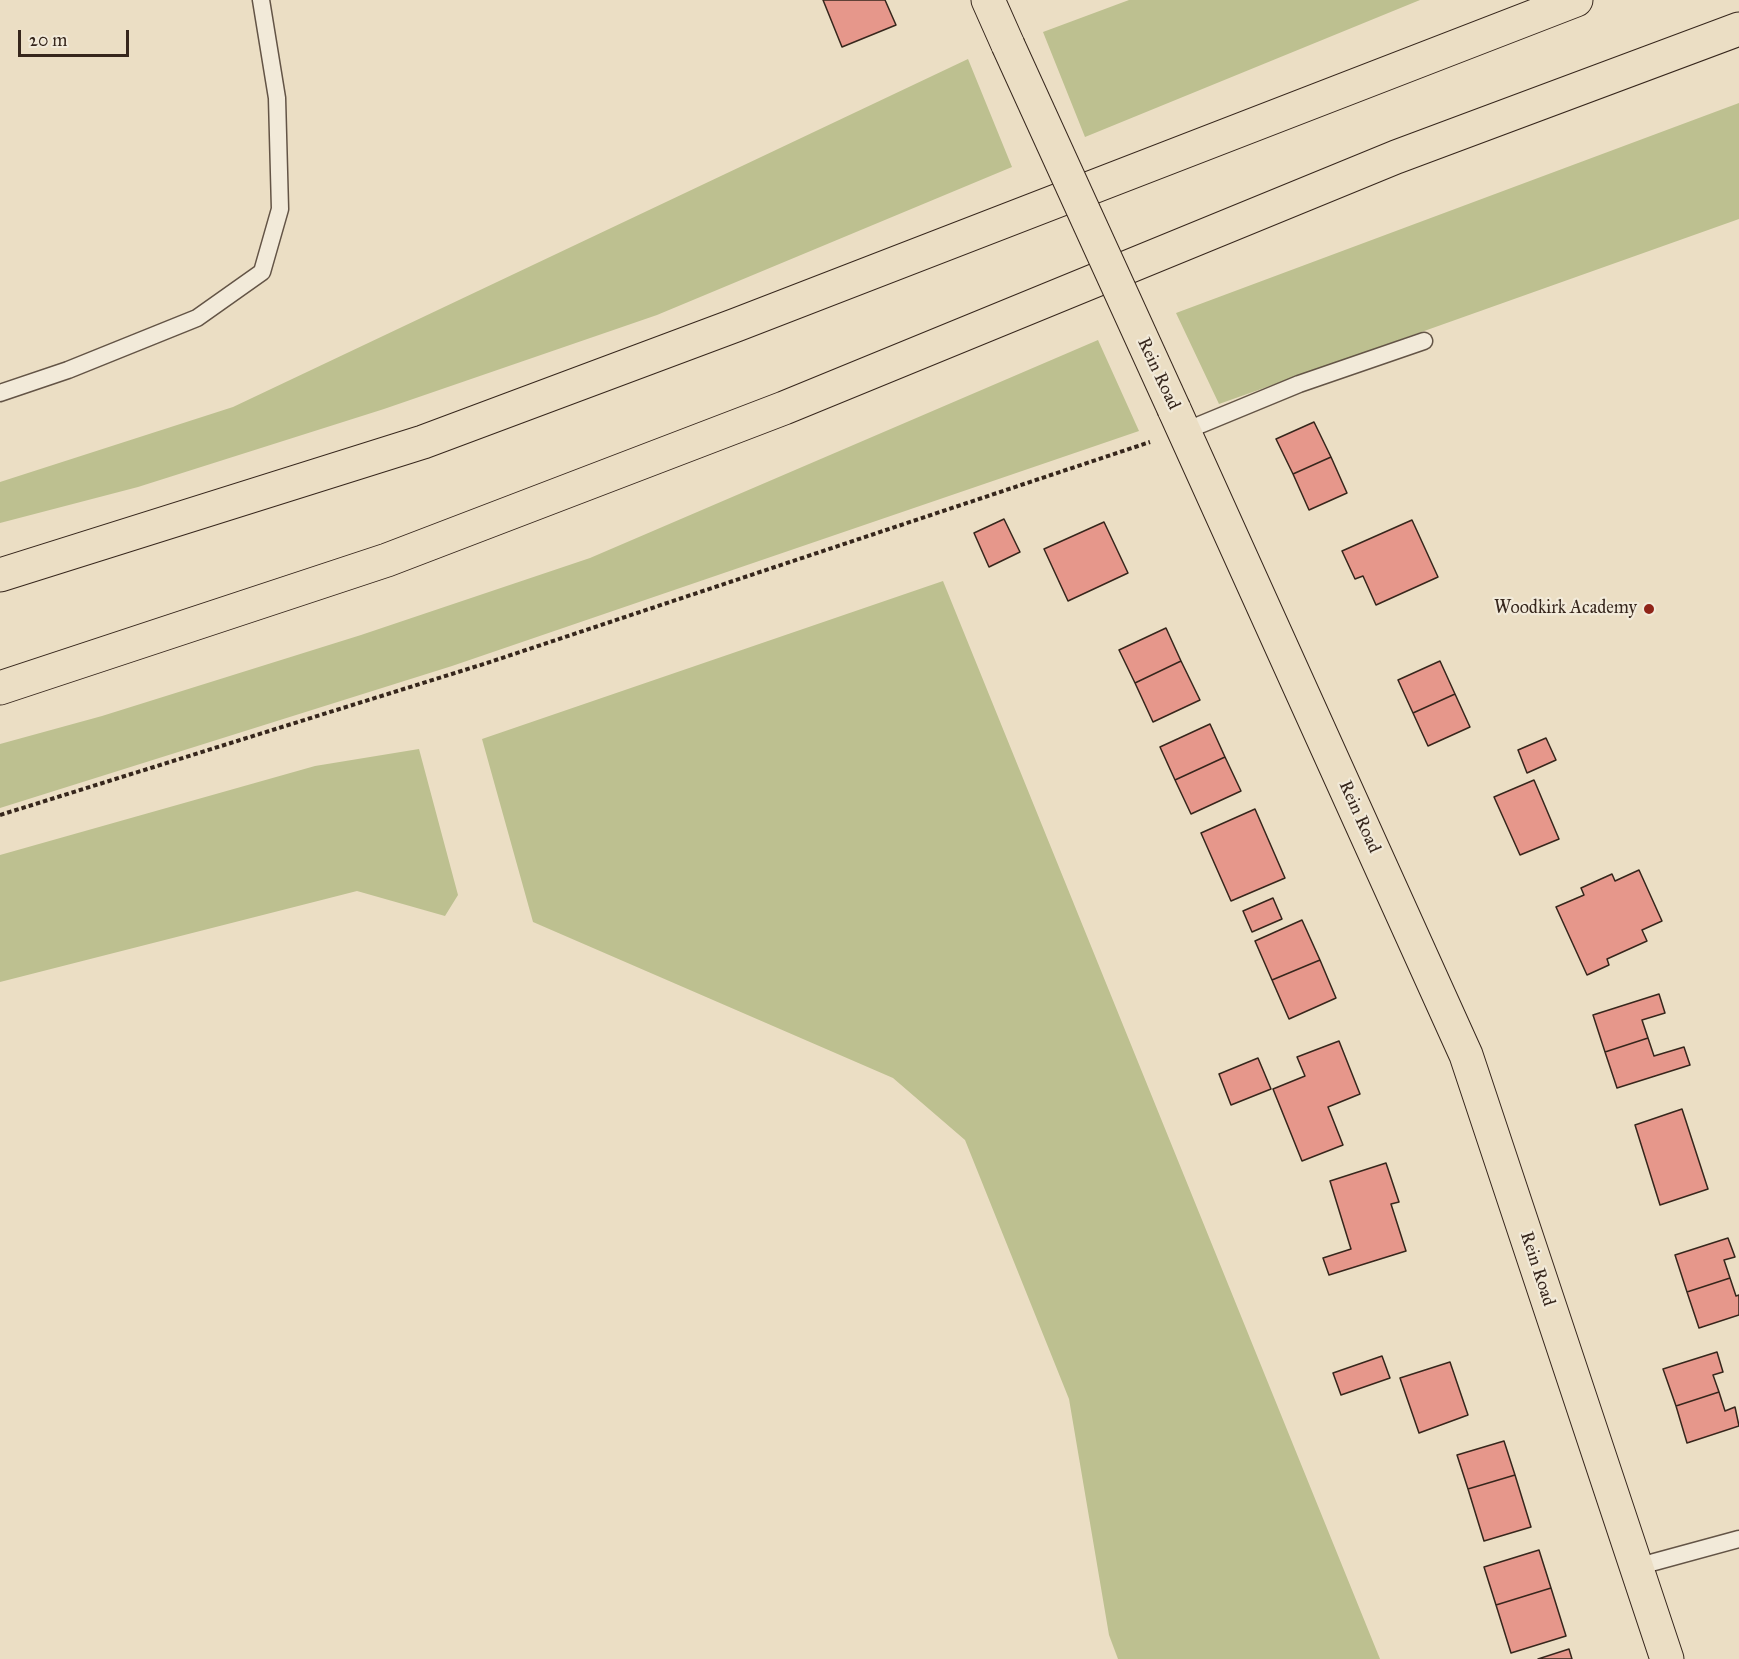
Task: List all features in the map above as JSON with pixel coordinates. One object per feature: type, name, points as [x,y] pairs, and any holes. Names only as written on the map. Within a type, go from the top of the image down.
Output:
[{"type":"main road","name":"Rein Road","points":[[988,0],[1466,1055],[1667,1659]]},
{"type":"main road","points":[[0,575],[435,438],[747,321],[1576,0]]},
{"type":"main road","points":[[0,688],[387,560],[784,408],[1396,157],[1739,29]]},
{"type":"lane","points":[[0,393],[68,370],[197,318],[262,272],[280,209],[277,98],[261,0]]},
{"type":"lane","points":[[1180,420],[1299,384],[1424,341]]},
{"type":"lane","points":[[1636,1567],[1739,1539]]},
{"type":"path","points":[[0,815],[487,663],[1180,420]]},
{"type":"green space","points":[[1129,0],[1420,0],[1085,137],[1043,32]]},
{"type":"green space","points":[[968,59],[1012,167],[657,315],[384,409],[138,487],[0,523],[0,482],[233,407]]},
{"type":"green space","points":[[1739,103],[1739,219],[1219,404],[1176,313]]},
{"type":"green space","points":[[1098,340],[1139,431],[452,666],[0,808],[0,744],[102,716],[361,635],[590,558]]},
{"type":"green space","points":[[943,581],[1380,1659],[1118,1659],[1109,1635],[1069,1399],[965,1140],[893,1078],[533,922],[482,739]]},
{"type":"green space","points":[[419,749],[458,895],[445,916],[357,891],[0,982],[0,855],[315,766]]},
{"type":"building","points":[[823,0],[885,0],[896,25],[842,47]]},
{"type":"building","points":[[1314,422],[1331,457],[1293,474],[1276,439]]},
{"type":"building","points":[[1331,457],[1347,493],[1309,510],[1293,474]]},
{"type":"building","points":[[1004,519],[1020,552],[989,567],[974,533]]},
{"type":"building","points":[[1412,520],[1438,577],[1376,605],[1363,576],[1355,579],[1342,551]]},
{"type":"building","points":[[1104,522],[1128,573],[1068,601],[1044,549]]},
{"type":"building","points":[[1166,628],[1181,661],[1135,683],[1119,650]]},
{"type":"building","points":[[1181,661],[1200,700],[1153,722],[1135,683]]},
{"type":"building","points":[[1440,661],[1455,694],[1413,713],[1398,680]]},
{"type":"building","points":[[1455,694],[1470,727],[1428,746],[1413,713]]},
{"type":"building","points":[[1210,724],[1225,757],[1175,780],[1160,747]]},
{"type":"building","points":[[1546,738],[1556,760],[1527,773],[1518,750]]},
{"type":"building","points":[[1225,757],[1241,791],[1191,814],[1175,780]]},
{"type":"building","points":[[1534,780],[1559,839],[1520,855],[1494,797]]},
{"type":"building","points":[[1255,809],[1285,878],[1231,901],[1201,833]]},
{"type":"building","points":[[1639,870],[1662,921],[1642,930],[1647,941],[1607,959],[1609,965],[1587,975],[1556,907],[1584,895],[1581,888],[1612,874],[1615,881]]},
{"type":"building","points":[[1273,898],[1282,919],[1252,932],[1243,911]]},
{"type":"building","points":[[1302,920],[1320,960],[1272,980],[1255,941]]},
{"type":"building","points":[[1320,960],[1336,998],[1289,1019],[1272,980]]},
{"type":"building","points":[[1659,994],[1665,1013],[1642,1020],[1648,1038],[1605,1052],[1593,1015]]},
{"type":"building","points":[[1648,1038],[1654,1056],[1684,1047],[1690,1065],[1617,1088],[1605,1052]]},
{"type":"building","points":[[1339,1041],[1360,1094],[1328,1107],[1343,1145],[1302,1161],[1273,1089],[1305,1076],[1297,1057]]},
{"type":"building","points":[[1258,1058],[1271,1089],[1231,1105],[1219,1074]]},
{"type":"building","points":[[1682,1109],[1708,1189],[1660,1205],[1635,1125]]},
{"type":"building","points":[[1386,1163],[1399,1202],[1391,1204],[1406,1251],[1329,1275],[1323,1258],[1351,1249],[1330,1181]]},
{"type":"building","points":[[1728,1238],[1735,1257],[1724,1260],[1730,1278],[1687,1292],[1675,1255]]},
{"type":"building","points":[[1730,1278],[1736,1296],[1739,1295],[1739,1315],[1699,1328],[1687,1292]]},
{"type":"building","points":[[1717,1352],[1723,1372],[1713,1375],[1719,1392],[1676,1406],[1663,1369]]},
{"type":"building","points":[[1382,1356],[1390,1378],[1341,1395],[1333,1373]]},
{"type":"building","points":[[1450,1362],[1468,1415],[1419,1433],[1400,1378]]},
{"type":"building","points":[[1719,1392],[1725,1411],[1735,1407],[1739,1426],[1687,1443],[1676,1406]]},
{"type":"building","points":[[1504,1441],[1515,1475],[1468,1489],[1457,1455]]},
{"type":"building","points":[[1515,1475],[1531,1527],[1484,1541],[1468,1489]]},
{"type":"building","points":[[1539,1550],[1551,1588],[1496,1605],[1484,1567]]},
{"type":"building","points":[[1551,1588],[1566,1636],[1511,1653],[1496,1605]]},
{"type":"building","points":[[1569,1649],[1572,1659],[1538,1659]]},
{"type":"place","name":"Woodkirk Academy","points":[[1649,609]]}]
